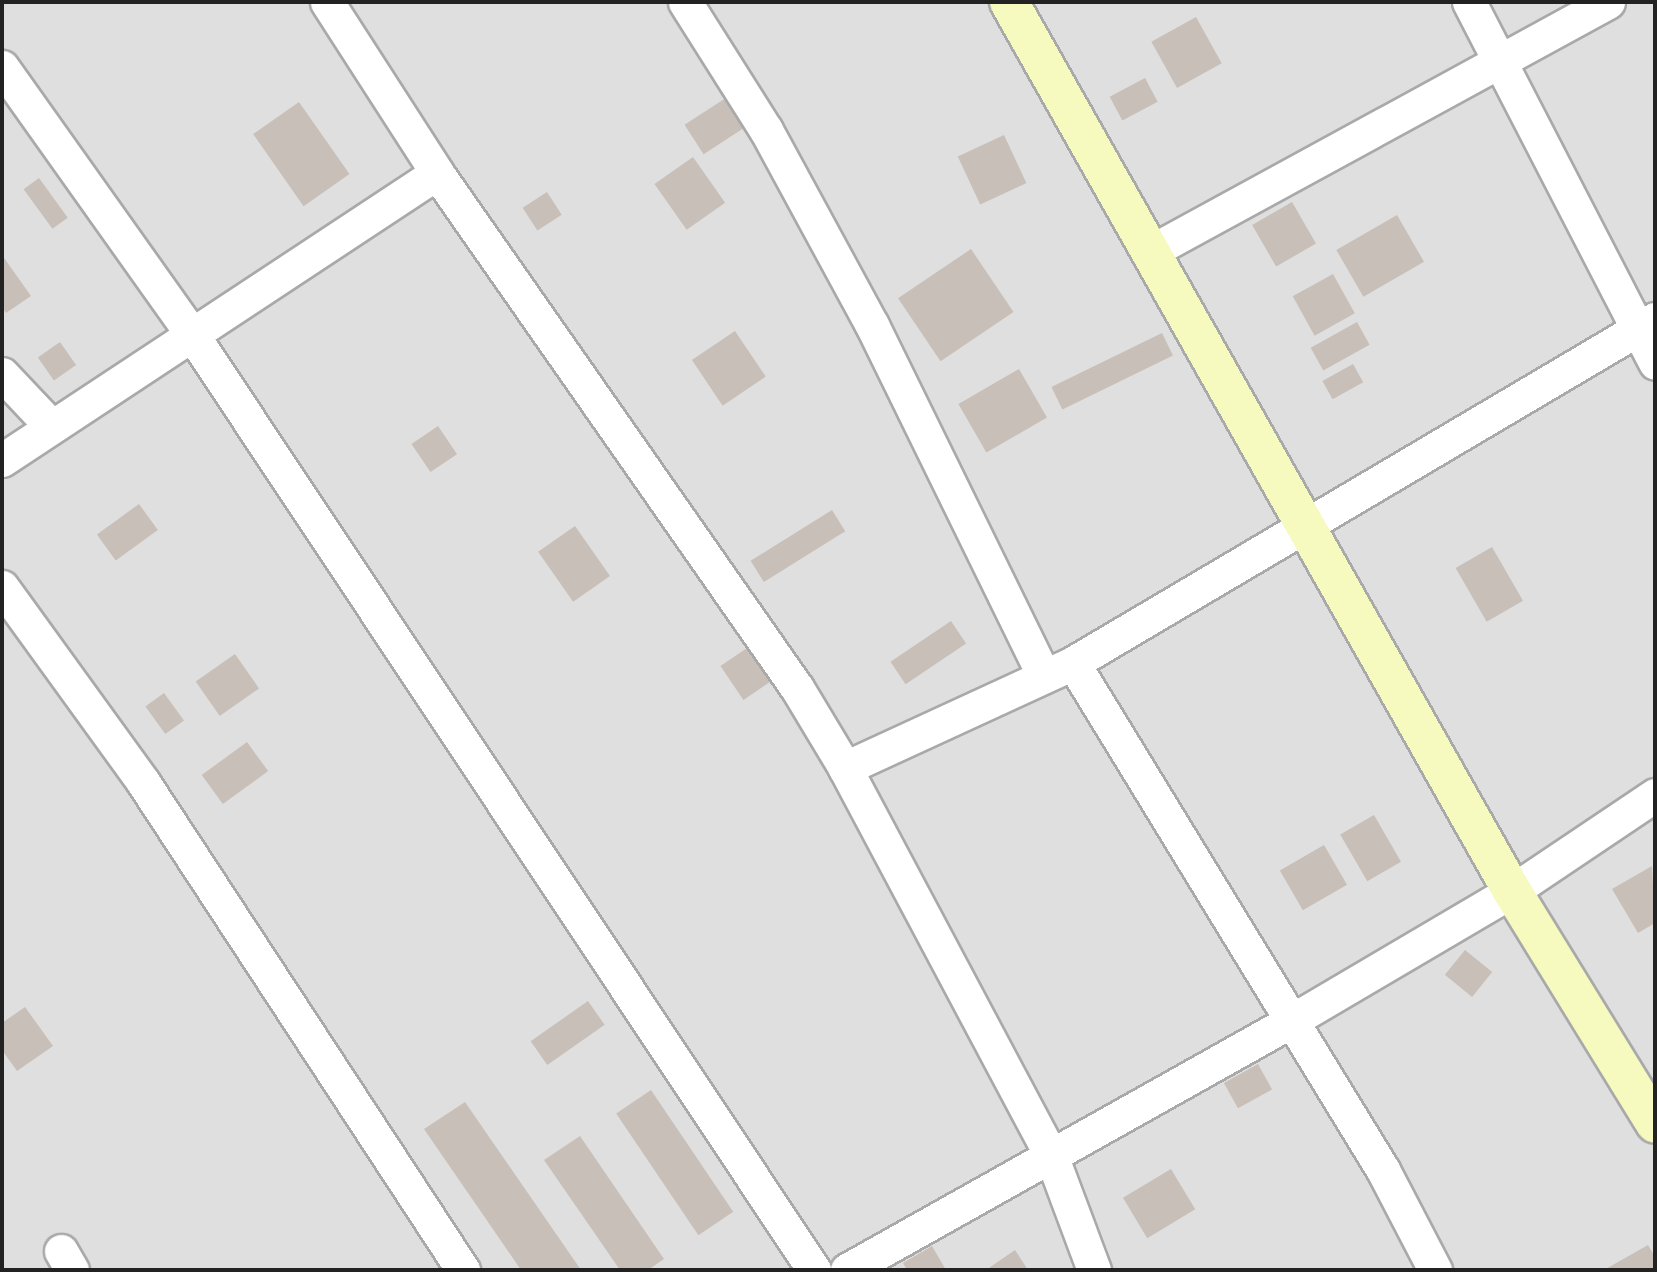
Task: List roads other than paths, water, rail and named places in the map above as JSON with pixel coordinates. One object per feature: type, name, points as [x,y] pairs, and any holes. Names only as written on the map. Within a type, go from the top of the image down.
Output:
[{"type":"street","points":[[327,2],[437,173],[797,688],[845,768],[1051,1155],[1094,1270]]},
{"type":"street","points":[[685,2],[766,130],[1058,669],[1291,1021],[1383,1170],[1435,1270]]},
{"type":"street","points":[[1009,2],[1148,253],[1512,891],[1655,1122]]},
{"type":"street","points":[[1469,2],[1646,325],[1655,363]]},
{"type":"street","points":[[1148,253],[1608,2]]},
{"type":"street","points":[[2,67],[193,336],[814,1270]]},
{"type":"street","points":[[2,460],[437,173]]},
{"type":"street","points":[[845,768],[1058,669],[1646,325]]},
{"type":"street","points":[[2,373],[51,426]]},
{"type":"street","points":[[2,587],[143,782],[463,1270]]},
{"type":"street","points":[[847,1270],[1291,1021],[1512,891],[1655,795]]}]
